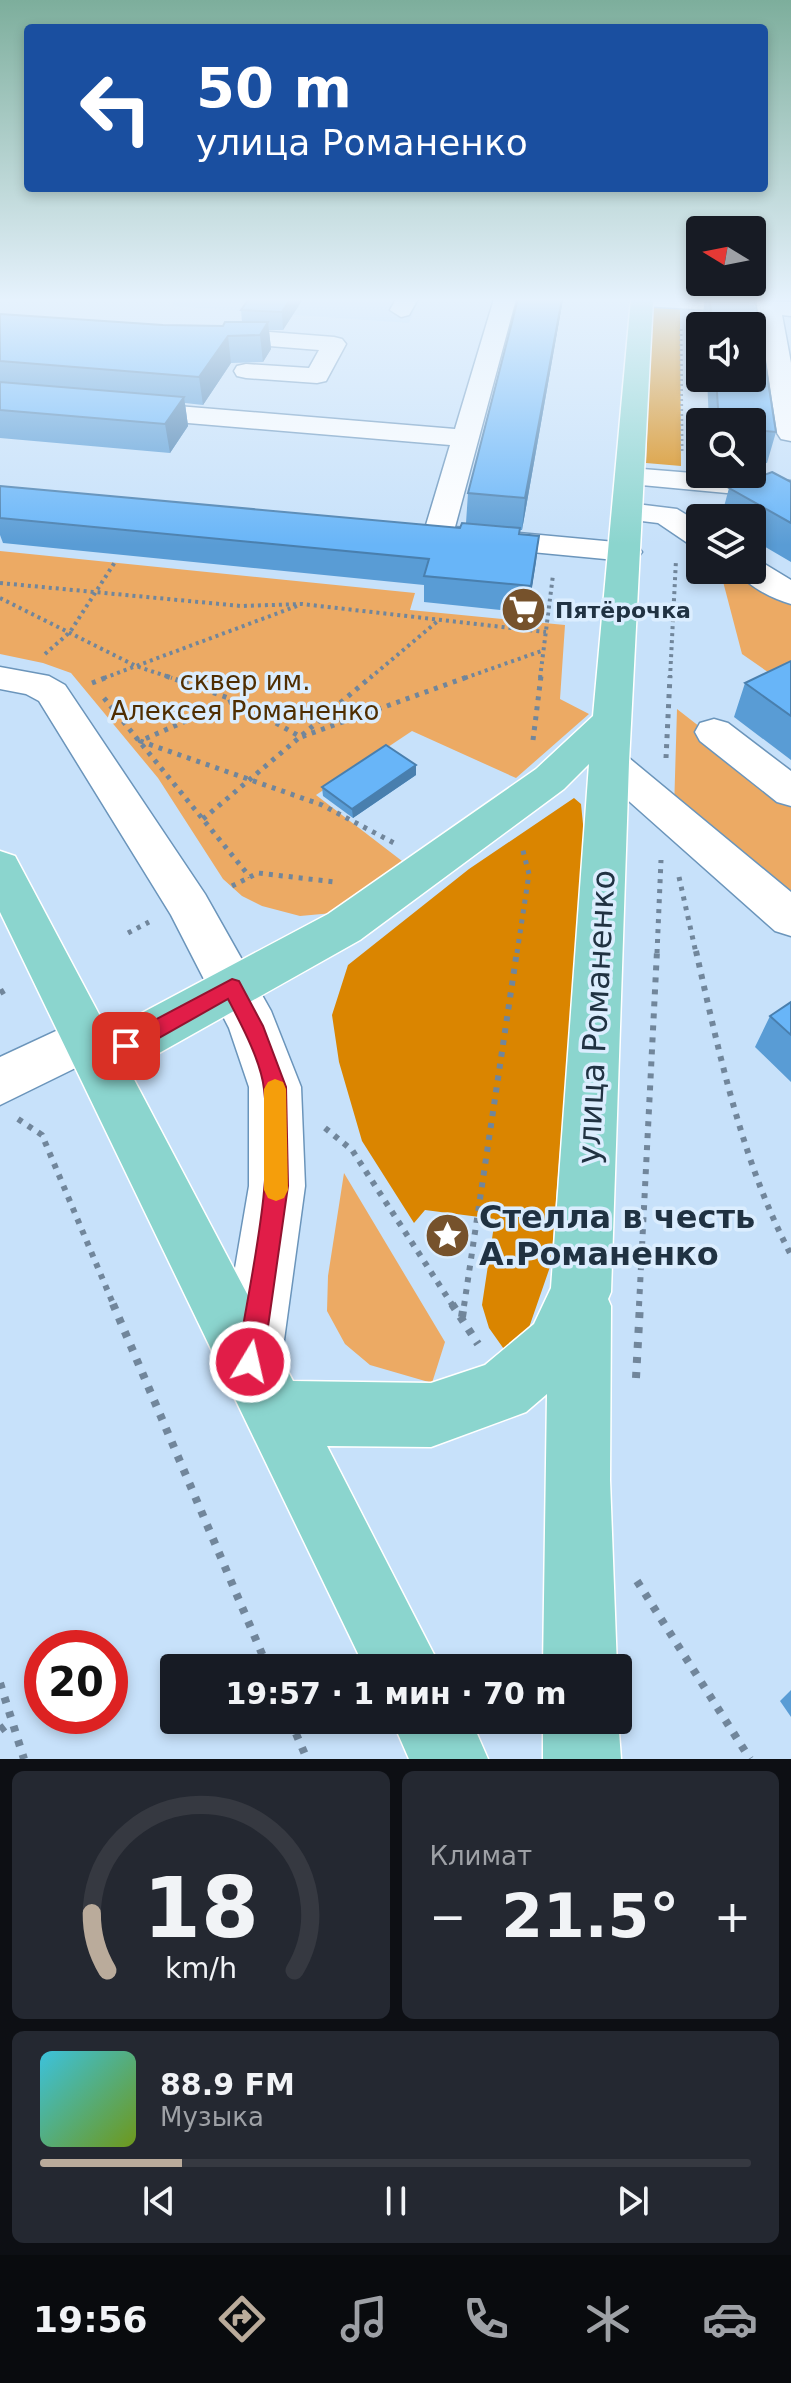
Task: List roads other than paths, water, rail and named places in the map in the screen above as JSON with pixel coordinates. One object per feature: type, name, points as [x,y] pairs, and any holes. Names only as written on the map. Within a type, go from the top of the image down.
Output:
[{"type":"main road","name":"улица Романенко","points":[[263,1387],[431,1415],[504,1390],[556,1346],[581,1292],[612,740],[637,381]]},
{"type":"main road","points":[[93,1050],[232,987],[344,927],[550,779],[612,740]]},
{"type":"main road","points":[[0,867],[397,1654]]},
{"type":"main road","points":[[580,1654],[577,1480],[581,1292]]},
{"type":"main road","points":[[437,1734],[449,1759]]},
{"type":"main road","points":[[581,1734],[582,1759]]},
{"type":"lane","points":[[438,535],[481,381]]},
{"type":"lane","points":[[786,381],[791,433]]},
{"type":"lane","points":[[109,408],[465,438]]},
{"type":"lane","points":[[630,477],[791,490]]},
{"type":"lane","points":[[628,512],[666,515],[686,528]]},
{"type":"lane","points":[[407,532],[626,552]]},
{"type":"lane","points":[[766,579],[791,594]]},
{"type":"lane","points":[[0,678],[36,684],[52,693],[189,906],[253,1026],[275,1087],[277,1186],[263,1387]]},
{"type":"lane","points":[[714,732],[791,792]]},
{"type":"lane","points":[[612,740],[663,810],[791,918]]},
{"type":"lane","points":[[5,1098],[93,1050]]},
{"type":"place","name":"Пятёрочка","points":[[524,610]]},
{"type":"place","name":"Стелла в честь А.Романенко","points":[[448,1235]]},
{"type":"park label","name":"сквер им. Алексея Романенко","points":[[245,696]]}]
